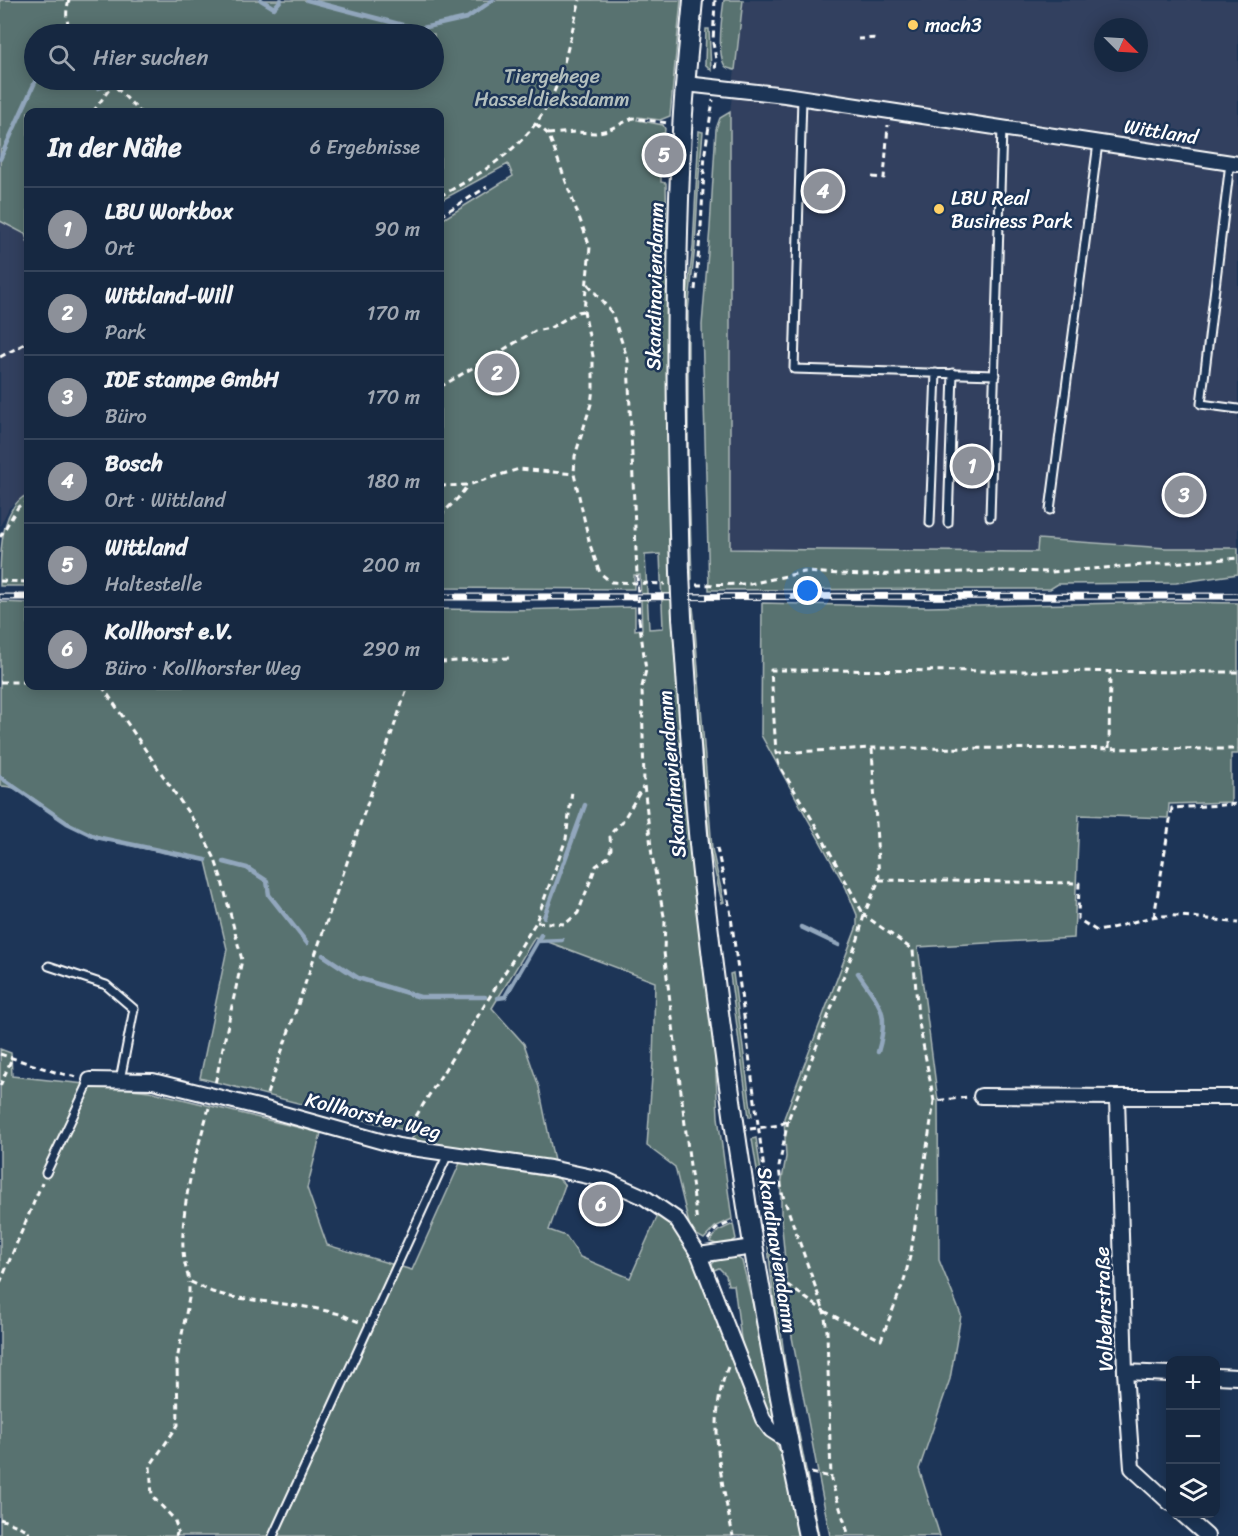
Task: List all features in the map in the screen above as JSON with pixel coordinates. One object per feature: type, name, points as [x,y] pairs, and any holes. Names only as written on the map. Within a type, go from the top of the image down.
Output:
[{"type":"main road","name":"Skandinaviendamm","points":[[693,0],[677,258],[675,420],[684,579],[682,617],[704,890],[724,1049],[773,1368],[808,1536]]},
{"type":"street","name":"Wittland","points":[[686,84],[801,98],[1234,163]]},
{"type":"street","name":"Kollhorster Weg","points":[[90,1080],[153,1081],[262,1108],[398,1146],[589,1175],[622,1186],[644,1197],[676,1219],[699,1255],[763,1419],[771,1430],[788,1441]]},
{"type":"street","points":[[981,1096],[1238,1097]]},
{"type":"street","name":"Volbehrstraße","points":[[1117,1097],[1125,1372],[1132,1468],[1166,1499]]},
{"type":"street","points":[[699,1255],[753,1247]]},
{"type":"street","points":[[1125,1372],[1166,1374]]},
{"type":"street","points":[[1220,1376],[1238,1377]]},
{"type":"street","points":[[1187,1518],[1207,1536]]},
{"type":"lane","points":[[801,98],[794,369],[995,375]]},
{"type":"lane","points":[[990,517],[1002,128]]},
{"type":"lane","points":[[1050,510],[1098,143]]},
{"type":"lane","points":[[1234,163],[1201,404],[1238,409]]},
{"type":"lane","points":[[930,523],[936,373]]},
{"type":"lane","points":[[948,523],[953,373]]},
{"type":"lane","points":[[49,966],[106,985],[134,1009],[120,1080]]},
{"type":"lane","points":[[46,1173],[90,1080]]},
{"type":"lane","points":[[273,1536],[448,1155]]},
{"type":"path","points":[[67,24],[66,9],[69,0]]},
{"type":"path","points":[[444,194],[495,164],[518,145],[542,116],[560,76],[580,0]]},
{"type":"path","points":[[695,291],[705,152],[716,68],[713,23],[715,0]]},
{"type":"path","points":[[858,39],[878,38]]},
{"type":"path","points":[[96,108],[109,90]]},
{"type":"path","points":[[119,90],[136,108]]},
{"type":"path","points":[[872,177],[884,178],[890,111]]},
{"type":"path","points":[[548,134],[602,132],[633,118]]},
{"type":"path","points":[[536,124],[548,134],[556,151],[590,246],[585,311],[593,356],[593,388],[591,404],[575,456],[574,474],[591,545],[600,573],[611,582],[665,584]]},
{"type":"path","points":[[444,214],[488,187]]},
{"type":"path","points":[[588,285],[612,313],[627,360],[639,619],[646,670],[642,687],[644,785],[651,856],[665,921],[664,952],[699,1255]]},
{"type":"path","points":[[444,385],[535,330],[550,328],[577,312],[585,311]]},
{"type":"path","points":[[0,357],[24,344]]},
{"type":"path","points":[[444,486],[468,485],[519,470],[574,474]]},
{"type":"path","points":[[444,512],[459,498],[468,485]]},
{"type":"path","points":[[0,537],[18,507],[24,504]]},
{"type":"path","points":[[684,579],[750,584],[804,572],[862,575],[998,571],[1051,572],[1238,558]]},
{"type":"path","points":[[0,581],[24,582]]},
{"type":"path","points":[[444,662],[509,658]]},
{"type":"path","points":[[779,1279],[824,1311],[881,1340],[904,1281],[911,1252],[933,1101],[918,1018],[912,950],[864,915],[813,821],[779,765],[776,753],[771,670],[1238,672]]},
{"type":"path","points":[[1108,748],[1110,672]]},
{"type":"path","points":[[0,682],[24,682]]},
{"type":"path","points":[[105,690],[202,833],[221,877],[242,960],[212,1095],[198,1145],[183,1220],[182,1251],[189,1281],[189,1298],[177,1360],[178,1425],[150,1466],[152,1496],[174,1519],[178,1530],[176,1536]]},
{"type":"path","points":[[262,1108],[407,690]]},
{"type":"path","points":[[776,753],[872,748],[1238,749]]},
{"type":"path","points":[[849,1536],[831,1477],[827,1330],[824,1311],[782,1193],[779,1167],[788,1120],[879,880],[872,748]]},
{"type":"path","points":[[536,922],[565,924],[578,913],[596,866],[608,857],[611,849],[610,837],[613,831],[622,822],[644,785]]},
{"type":"path","points":[[398,1146],[536,922],[566,839],[572,790]]},
{"type":"path","points":[[1154,917],[1172,808],[1238,804]]},
{"type":"path","points":[[715,838],[730,909],[782,1313]]},
{"type":"path","points":[[879,880],[1079,884],[1078,919],[1097,931],[1154,917],[1199,918],[1238,923]]},
{"type":"path","points":[[0,1054],[58,1073],[90,1080]]},
{"type":"path","points":[[0,1086],[12,1058]]},
{"type":"path","points":[[933,1101],[981,1096]]},
{"type":"path","points":[[758,1128],[780,1125],[788,1120]]},
{"type":"path","points":[[0,1283],[46,1173]]},
{"type":"path","points":[[699,1255],[716,1229],[730,1222],[771,1216]]},
{"type":"path","points":[[189,1281],[212,1292],[231,1297],[340,1314],[368,1327]]},
{"type":"path","points":[[733,1536],[720,1474],[717,1404],[721,1384],[736,1347]]},
{"type":"path","points":[[809,1462],[813,1484]]},
{"type":"path","points":[[811,1473],[831,1477]]},
{"type":"path","points":[[0,1519],[28,1530],[28,1536]]},
{"type":"shaded area","points":[[743,0],[1238,0],[1238,548],[1166,548],[1038,539],[1037,552],[730,549],[730,112]]},
{"type":"shaded area","points":[[0,221],[24,233],[24,497],[9,508],[0,526]]},
{"type":"green space","name":"Tiergehege Hasseldieksdamm","points":[[0,0],[681,0],[670,116],[660,120],[638,117],[637,120],[663,125],[665,129],[662,155],[657,155],[656,166],[661,167],[661,182],[666,183],[669,458],[714,1033],[718,1117],[732,1219],[715,1227],[704,1239],[690,1228],[675,1167],[647,1146],[653,1063],[655,982],[535,937],[492,1008],[524,1044],[539,1087],[555,1166],[454,1152],[411,1140],[415,1133],[200,1078],[227,949],[206,861],[100,837],[68,823],[27,794],[0,786],[0,602],[24,603],[24,690],[444,690],[444,609],[635,607],[635,630],[642,629],[640,575],[634,575],[634,589],[444,588],[444,219],[513,176],[508,164],[444,199],[444,108],[24,108],[24,233],[0,221]],"holes":[[[660,554],[663,628],[649,629],[645,555]]]},
{"type":"green space","points":[[724,0],[743,0],[735,70],[726,67],[721,54],[720,35]]},
{"type":"green space","points":[[706,29],[709,29],[711,70],[705,64]]},
{"type":"green space","points":[[730,112],[730,549],[1037,552],[1038,539],[1166,548],[1238,548],[1238,574],[1176,583],[1058,584],[1050,589],[709,590],[702,325],[716,129],[720,118]]},
{"type":"green space","points":[[699,131],[703,132],[688,312],[688,452],[692,579],[689,580],[685,453],[685,313],[693,247]]},
{"type":"green space","points":[[24,497],[24,586],[0,586],[3,536],[15,504]]},
{"type":"green space","points":[[762,603],[928,607],[1238,603],[1238,754],[1231,754],[1231,802],[1169,804],[1168,818],[1079,815],[1074,938],[918,947],[938,1101],[939,1260],[961,1315],[950,1379],[919,1469],[940,1536],[830,1536],[792,1337],[781,1217],[781,1185],[786,1157],[784,1118],[857,926],[857,915],[846,888],[761,735]]},
{"type":"green space","points":[[690,607],[693,607],[694,616],[712,849],[724,902],[722,903],[710,850]]},
{"type":"green space","points":[[733,973],[752,1116],[749,1117],[730,974]]},
{"type":"green space","points":[[0,1049],[11,1053],[12,1076],[149,1091],[321,1133],[307,1188],[327,1245],[412,1270],[460,1163],[558,1178],[565,1185],[549,1230],[566,1236],[580,1257],[630,1278],[658,1215],[669,1220],[679,1233],[703,1281],[783,1459],[799,1536],[0,1536]]},
{"type":"green space","points":[[756,1138],[767,1213],[764,1213],[752,1139]]},
{"type":"green space","points":[[767,1219],[785,1363],[819,1536],[817,1536],[793,1425],[778,1337],[765,1220]]},
{"type":"green space","points":[[733,1224],[736,1239],[723,1245],[710,1242],[718,1231]]},
{"type":"green space","points":[[735,1256],[742,1261],[756,1317],[775,1420],[772,1421],[769,1419],[743,1354],[734,1285],[728,1285],[726,1275],[719,1268],[714,1270],[712,1264],[718,1259]]},
{"type":"waterway","points":[[261,0],[274,8],[281,0]]},
{"type":"waterway","points":[[307,0],[399,24]]},
{"type":"waterway","points":[[440,24],[467,18],[493,0]]},
{"type":"waterway","points":[[0,159],[31,90]]},
{"type":"waterway","points":[[0,777],[67,823],[96,837],[206,860]]},
{"type":"waterway","points":[[544,917],[585,805]]},
{"type":"waterway","points":[[224,862],[247,868],[267,881],[269,895],[307,943]]},
{"type":"waterway","points":[[801,927],[839,945]]},
{"type":"waterway","points":[[498,998],[505,997],[541,935]]},
{"type":"waterway","points":[[537,941],[562,940]]},
{"type":"waterway","points":[[323,955],[358,978],[420,997],[485,997]]},
{"type":"waterway","points":[[858,973],[881,1009],[883,1027],[878,1052]]},
{"type":"railway","points":[[444,597],[1238,596]]},
{"type":"railway","points":[[0,597],[24,597]]},
{"type":"place","name":"mach3","points":[[913,25]]},
{"type":"place","name":"Wittland","points":[[664,155]]},
{"type":"place","name":"Bosch","points":[[823,191]]},
{"type":"place","name":"LBU Real Business Park","points":[[939,209]]},
{"type":"place","name":"Wittland-Will","points":[[497,373]]},
{"type":"place","name":"LBU Workbox","points":[[972,466]]},
{"type":"place","name":"IDE stampe GmbH","points":[[1184,495]]},
{"type":"place","name":"Kollhorst e.V.","points":[[601,1204]]}]
